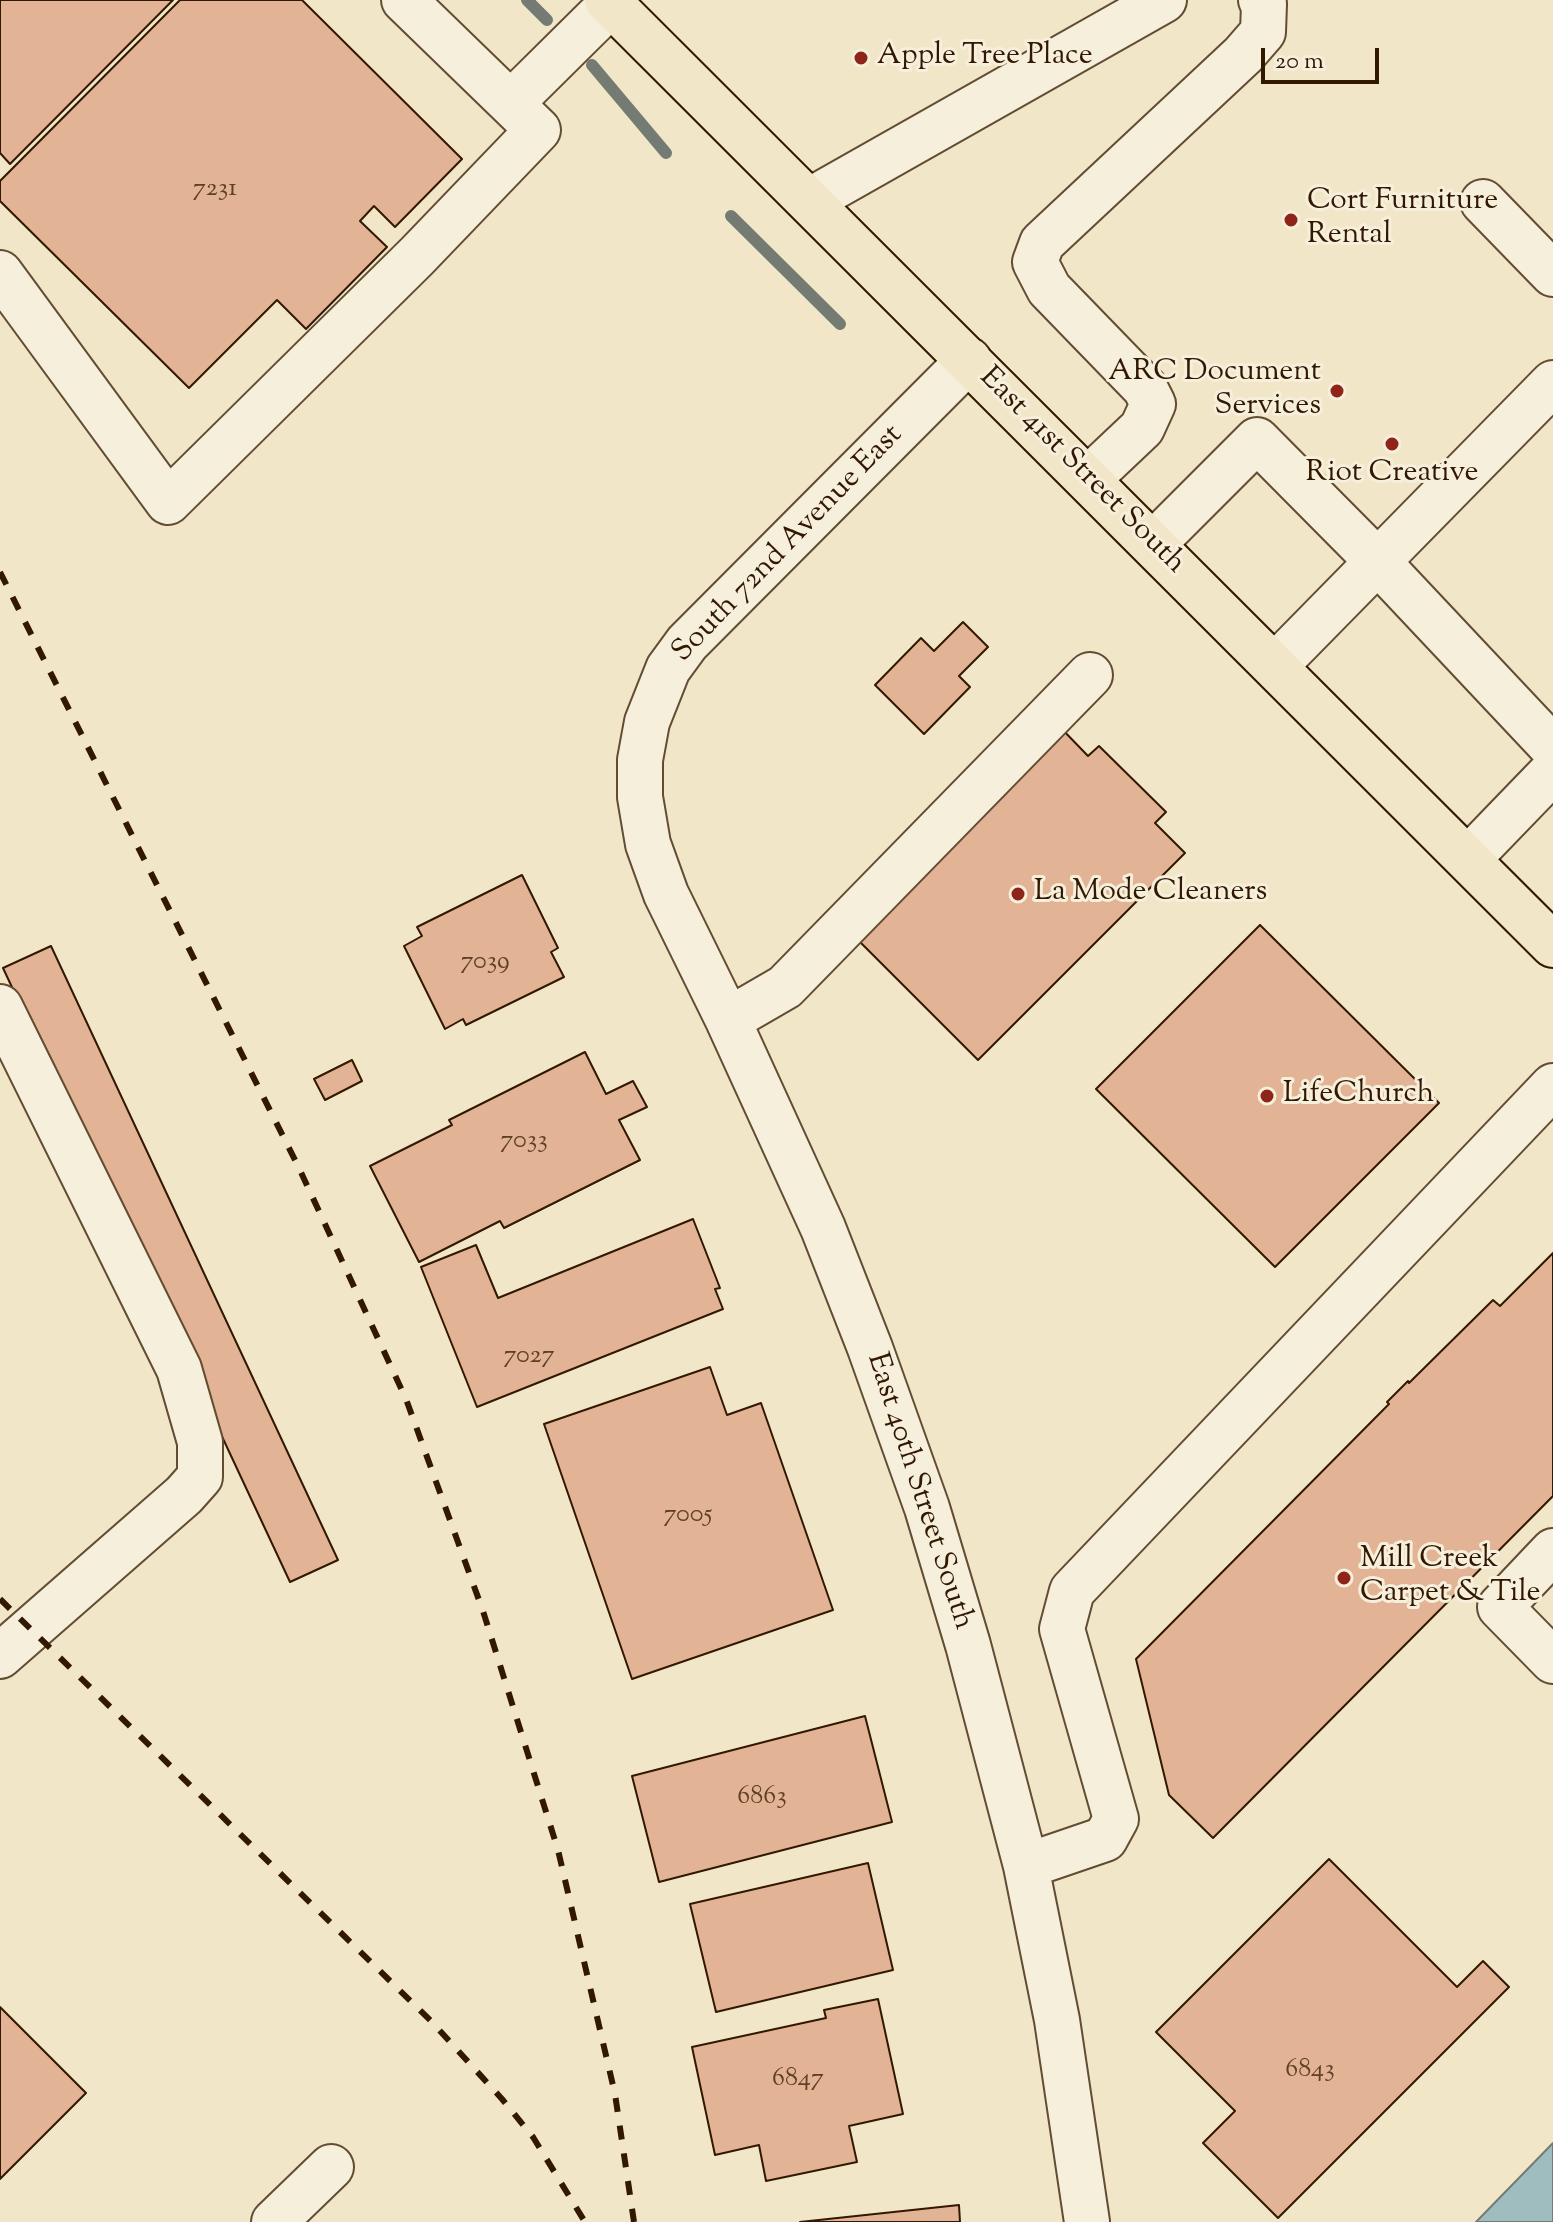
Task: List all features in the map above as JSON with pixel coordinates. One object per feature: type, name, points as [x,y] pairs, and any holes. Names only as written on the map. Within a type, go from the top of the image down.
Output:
[{"type":"main road","name":"East 41st Street South","points":[[609,2],[1553,945]]},
{"type":"street","points":[[0,273],[168,502],[417,256],[538,130],[404,0]]},
{"type":"street","points":[[809,201],[1164,0]]},
{"type":"street","points":[[1088,479],[1142,428],[1153,404],[1145,388],[1049,289],[1035,262],[1042,243],[1243,55],[1263,32],[1264,4],[1261,0]]},
{"type":"street","points":[[511,103],[609,2]]},
{"type":"street","points":[[1483,202],[1553,274]]},
{"type":"street","name":"South 72nd Avenue East","points":[[640,797],[640,760],[647,722],[668,669],[687,643],[969,360]]},
{"type":"street","points":[[1275,666],[1553,383]]},
{"type":"street","points":[[1153,544],[1257,440],[1378,562],[1553,748]]},
{"type":"street","points":[[728,1020],[785,987],[1090,675]]},
{"type":"street","points":[[1468,859],[1553,771]]},
{"type":"street","name":"East 40th Street South","points":[[640,797],[648,844],[666,894],[728,1020],[828,1241],[927,1508],[968,1645],[1026,1866],[1057,2020],[1087,2222]]},
{"type":"street","points":[[0,1007],[179,1369],[200,1442],[200,1477],[184,1495],[0,1656]]},
{"type":"street","points":[[1026,1866],[1105,1839],[1116,1819],[1062,1629],[1072,1591],[1553,1086]]},
{"type":"street","points":[[1553,1551],[1500,1607],[1553,1661]]},
{"type":"street","points":[[274,2222],[331,2167]]},
{"type":"water","points":[[1553,2143],[1553,2222],[1476,2222]]},
{"type":"building","points":[[0,0],[173,0],[10,164],[0,153]]},
{"type":"building","points":[[180,0],[302,0],[462,159],[395,227],[374,206],[360,221],[387,247],[306,329],[277,300],[189,388],[0,201],[0,181]]},
{"type":"building","points":[[963,622],[988,647],[959,676],[970,687],[924,734],[875,685],[921,638],[934,651]]},
{"type":"building","name":"La Mode Cleaners","points":[[1059,726],[1088,756],[1099,746],[1166,812],[1155,823],[1185,853],[978,1060],[852,934]]},
{"type":"building","points":[[522,875],[558,948],[551,952],[564,977],[466,1025],[463,1019],[445,1029],[404,946],[422,936],[417,927]]},
{"type":"building","name":"LifeChurch","points":[[1260,925],[1439,1103],[1275,1267],[1096,1089]]},
{"type":"building","points":[[51,946],[338,1560],[290,1582],[3,968]]},
{"type":"building","points":[[585,1052],[606,1094],[633,1081],[647,1107],[619,1120],[640,1160],[504,1228],[500,1221],[419,1262],[370,1166],[452,1125],[449,1120]]},
{"type":"building","points":[[352,1060],[362,1081],[325,1100],[314,1079]]},
{"type":"building","points":[[693,1219],[720,1288],[715,1289],[723,1309],[477,1407],[421,1267],[476,1245],[498,1298]]},
{"type":"building","name":"Mill Creek Carpet & Tile","points":[[1553,1253],[1553,1496],[1213,1838],[1169,1795],[1136,1659],[1389,1404],[1387,1402],[1408,1381],[1493,1300],[1500,1306]]},
{"type":"building","points":[[710,1367],[727,1415],[761,1403],[833,1610],[632,1679],[544,1424]]},
{"type":"building","points":[[865,1716],[892,1822],[659,1882],[632,1776]]},
{"type":"building","points":[[1329,1859],[1457,1987],[1483,1961],[1509,1987],[1278,2218],[1203,2143],[1235,2111],[1156,2032]]},
{"type":"building","points":[[868,1863],[893,1970],[716,2012],[690,1904]]},
{"type":"building","points":[[878,1999],[903,2114],[849,2126],[857,2162],[766,2181],[759,2145],[715,2155],[692,2047],[826,2018],[824,2010]]},
{"type":"building","points":[[0,2007],[86,2093],[0,2179]]},
{"type":"building","points":[[959,2205],[960,2222],[800,2222]]},
{"type":"waterway","points":[[527,0],[547,20]]},
{"type":"waterway","points":[[592,65],[666,153]]},
{"type":"waterway","points":[[731,216],[840,324]]},
{"type":"railway","points":[[0,572],[299,1168],[406,1399],[483,1611],[558,1850],[615,2094],[634,2222]]},
{"type":"railway","points":[[0,1599],[431,2021],[533,2137],[585,2222]]},
{"type":"place","name":"Apple Tree Place","points":[[861,58]]},
{"type":"place","name":"Cort Furniture Rental","points":[[1291,220]]},
{"type":"place","name":"ARC Document Services","points":[[1337,391]]},
{"type":"place","name":"Riot Creative","points":[[1392,444]]},
{"type":"place","name":"La Mode Cleaners","points":[[1018,894]]},
{"type":"place","name":"LifeChurch","points":[[1267,1096]]},
{"type":"place","name":"Mill Creek Carpet & Tile","points":[[1344,1578]]}]
